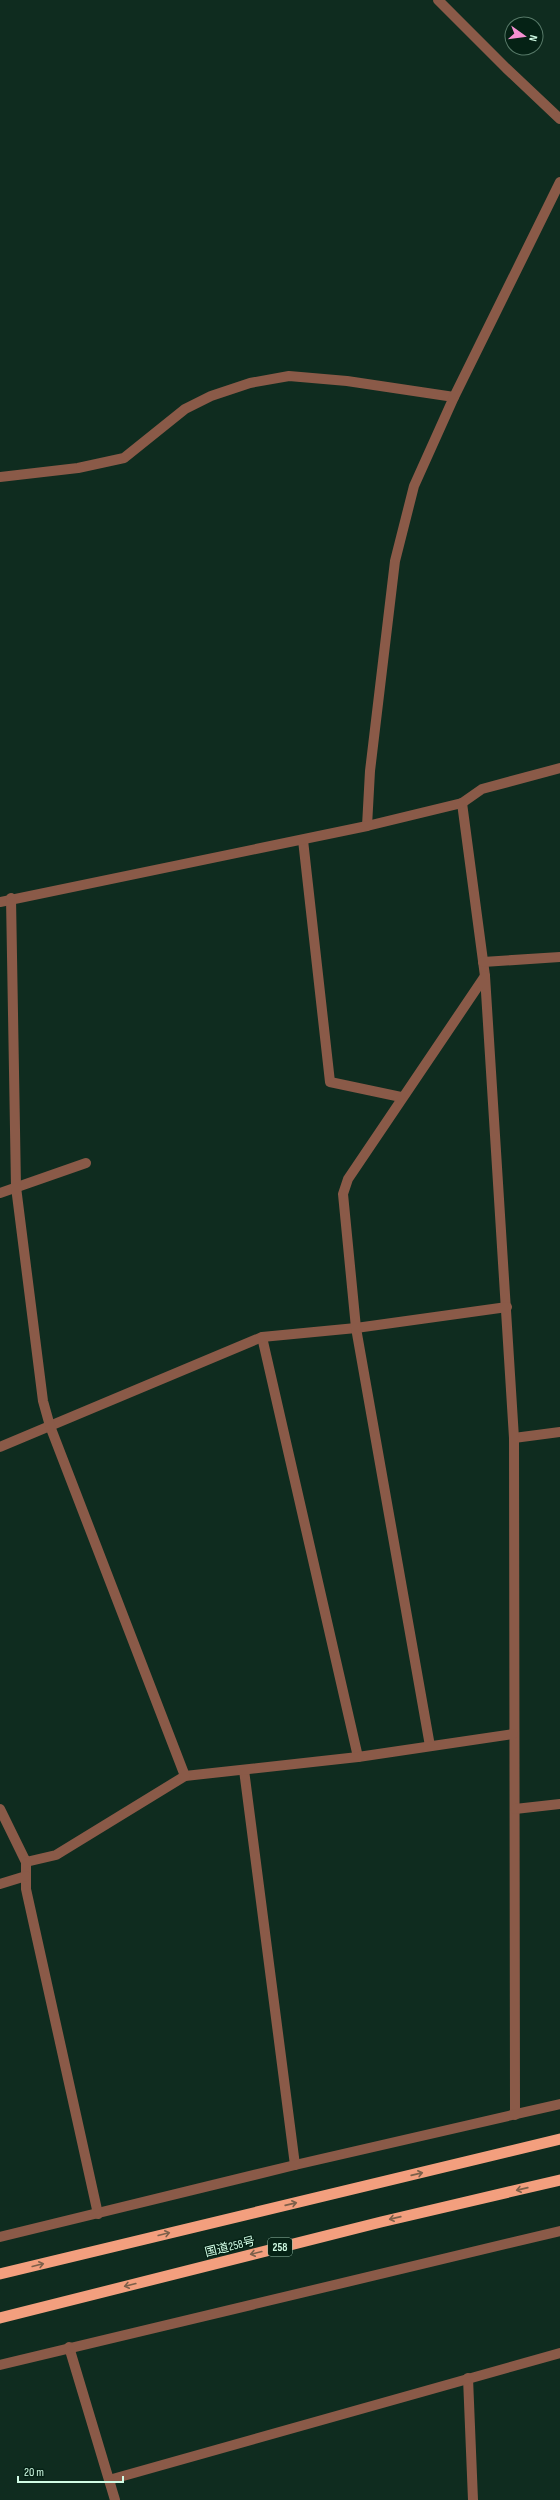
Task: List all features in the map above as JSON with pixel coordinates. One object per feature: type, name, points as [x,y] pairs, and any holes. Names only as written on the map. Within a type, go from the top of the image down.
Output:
[{"type":"highway","points":[[0,2274],[560,2139]]},
{"type":"highway","name":"国道258号","points":[[0,2318],[381,2222],[560,2180]]},
{"type":"street","points":[[438,0],[506,68],[560,118]]},
{"type":"street","points":[[367,826],[370,771],[395,561],[414,486],[454,397],[560,182]]},
{"type":"street","points":[[0,477],[78,468],[124,458],[185,409],[205,399],[250,383],[289,376],[347,381],[454,397]]},
{"type":"street","points":[[0,902],[12,898],[367,826],[462,803],[482,788],[560,768]]},
{"type":"street","points":[[462,803],[484,962],[507,1307],[514,1438],[513,1734],[515,1808],[515,2114]]},
{"type":"street","points":[[303,840],[330,1082],[401,1097]]},
{"type":"street","points":[[12,898],[16,1187],[44,1400],[50,1426],[185,1776]]},
{"type":"street","points":[[484,962],[560,957]]},
{"type":"street","points":[[430,1746],[356,1328],[343,1194],[348,1179],[401,1097],[485,976]]},
{"type":"street","points":[[0,1193],[35,1182],[86,1162]]},
{"type":"street","points":[[0,1447],[262,1337],[356,1328],[507,1307]]},
{"type":"street","points":[[262,1337],[358,1757]]},
{"type":"street","points":[[514,1438],[560,1432]]},
{"type":"street","points":[[26,1862],[56,1855],[185,1776],[358,1757],[513,1734]]},
{"type":"street","points":[[244,1770],[295,2165]]},
{"type":"street","points":[[515,1808],[560,1804]]},
{"type":"street","points":[[0,1809],[26,1862],[26,1889],[98,2214]]},
{"type":"street","points":[[0,1884],[26,1876]]},
{"type":"street","points":[[0,2237],[295,2165],[560,2104]]},
{"type":"street","points":[[0,2365],[69,2347],[560,2231]]},
{"type":"street","points":[[69,2347],[115,2500]]},
{"type":"street","points":[[109,2480],[468,2378],[560,2354]]},
{"type":"street","points":[[468,2378],[472,2500]]}]
